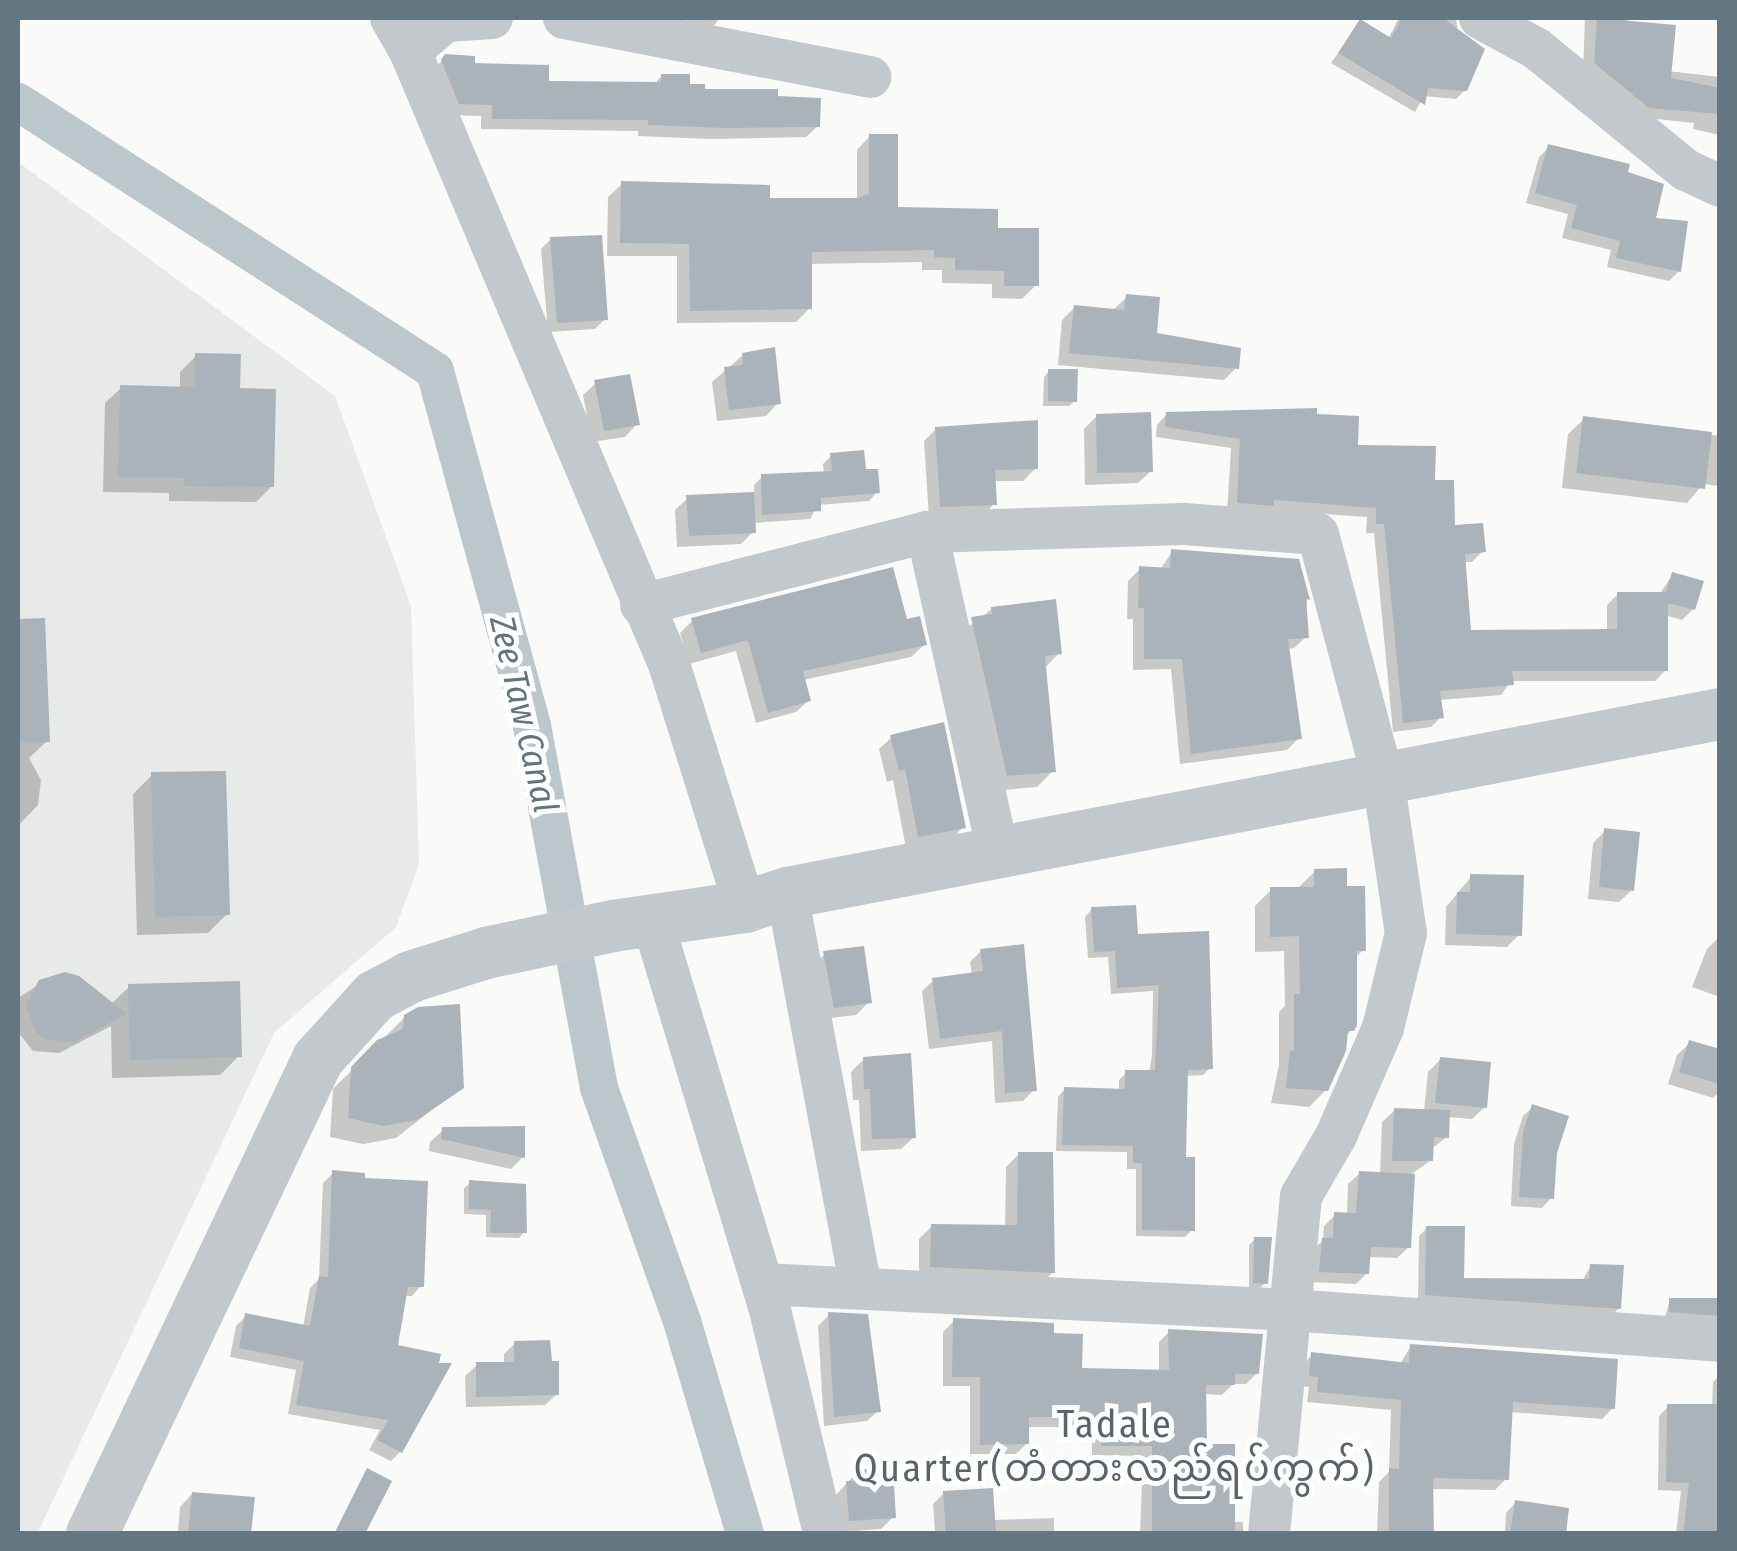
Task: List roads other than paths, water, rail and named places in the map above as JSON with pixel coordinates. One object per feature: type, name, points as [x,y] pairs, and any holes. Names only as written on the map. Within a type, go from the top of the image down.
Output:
[{"type":"street","points":[[492,18],[446,21],[400,34],[766,900],[861,1287]]},
{"type":"street","points":[[564,18],[870,77]]},
{"type":"street","points":[[1480,18],[1537,49],[1686,170],[1720,186]]},
{"type":"street","points":[[641,605],[927,532],[1184,524],[1318,534],[1383,778],[1406,933],[1382,1028],[1336,1136],[1301,1196],[1269,1534]]},
{"type":"street","points":[[927,532],[998,852]]},
{"type":"street","points":[[92,1534],[318,1059],[375,996],[410,977],[486,953],[632,922],[766,900],[1720,714]]},
{"type":"street","points":[[632,922],[763,1284],[824,1534]]},
{"type":"street","points":[[763,1284],[1290,1310],[1720,1341]]},
{"type":"waterway","name":"Zee Taw Canal","points":[[18,102],[435,371],[532,726],[599,1088],[682,1321],[745,1534]]},
{"type":"district","name":"Tadale Quarter(တံတားလည်ရပ်ကွက်)","points":[[1115,1447]]}]
